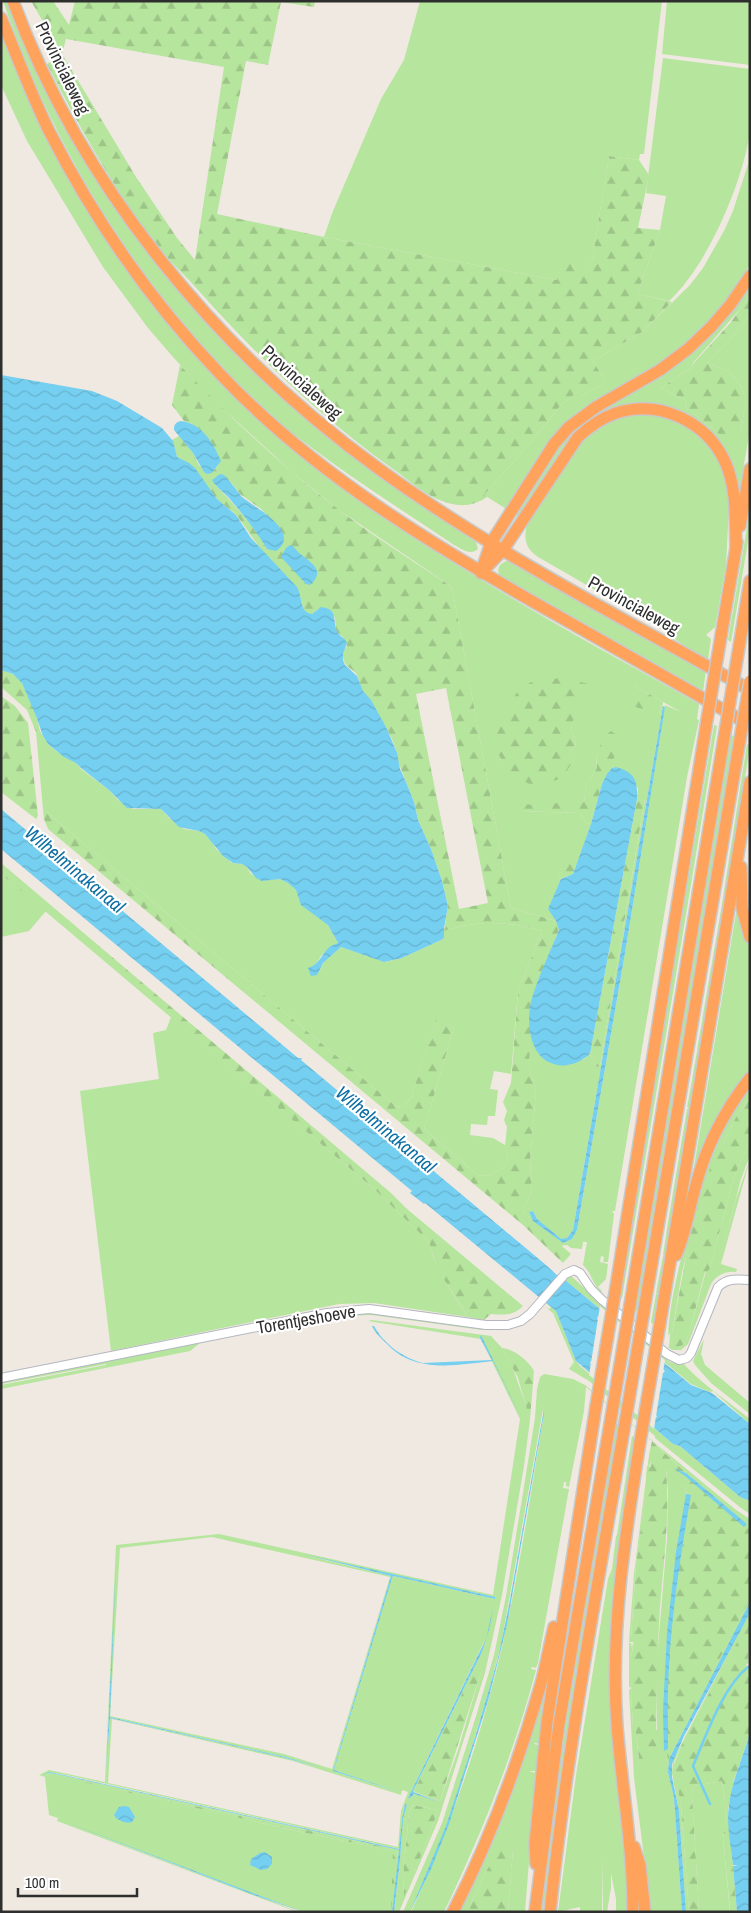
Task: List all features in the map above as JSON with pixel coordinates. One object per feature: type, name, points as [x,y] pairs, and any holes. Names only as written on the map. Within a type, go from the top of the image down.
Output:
[{"type":"highway","name":"Provincialeweg","points":[[13,1],[54,94],[77,136],[115,197],[142,236],[179,283],[226,337],[283,391],[380,470],[491,543],[750,690]]},
{"type":"highway","name":"Provincialeweg","points":[[1,18],[36,103],[79,186],[122,253],[180,330],[235,390],[326,468],[396,518],[481,573],[750,725]]},
{"type":"highway","points":[[481,573],[491,543],[554,444],[569,427],[596,407],[660,370],[688,349],[711,327],[750,276]]},
{"type":"highway","points":[[481,573],[503,550],[578,437],[590,426],[614,413],[642,409],[658,410],[687,420],[709,438],[719,451],[730,474],[734,498],[736,547]]},
{"type":"highway","points":[[538,1880],[535,1843],[547,1722],[564,1599],[707,720],[750,468]]},
{"type":"highway","points":[[535,1912],[560,1717],[750,581]]},
{"type":"highway","points":[[550,1912],[584,1665],[750,681]]},
{"type":"highway","points":[[633,1912],[628,1833],[617,1726],[617,1616],[626,1532],[640,1442],[750,782]]},
{"type":"highway","points":[[740,840],[742,908],[750,937]]},
{"type":"highway","points":[[669,1270],[681,1243],[698,1176],[715,1132],[732,1102],[750,1078]]},
{"type":"highway","points":[[453,1912],[481,1853],[519,1755],[541,1685],[554,1626],[564,1599]]},
{"type":"highway","points":[[628,1833],[640,1865],[645,1912]]},
{"type":"street","name":"Torentjeshoeve","points":[[1,1378],[318,1314],[352,1309],[369,1309],[480,1324],[512,1324],[525,1318],[561,1278],[572,1271],[580,1273],[591,1290],[600,1299],[672,1358],[679,1360],[686,1358],[691,1353],[718,1287],[730,1280],[750,1280]]},
{"type":"green space","points":[[3,1],[8,1],[143,245],[220,338],[259,376],[418,503],[476,542],[478,549],[469,552],[454,545],[332,463],[253,400],[233,381],[206,350],[158,292],[130,254],[80,174],[38,89],[19,46]]},
{"type":"green space","points":[[31,1],[53,1],[69,25],[75,1],[315,1],[314,7],[281,2],[268,65],[246,61],[217,214],[324,237],[557,280],[561,262],[591,267],[609,156],[639,160],[649,175],[638,228],[660,230],[638,294],[672,302],[642,332],[593,361],[606,382],[581,396],[581,389],[561,405],[484,495],[487,497],[469,505],[450,504],[437,499],[420,489],[366,449],[315,407],[243,339],[157,247],[109,176],[47,64],[62,54]],"holes":[[[66,39],[224,67],[195,260],[177,238],[136,177],[62,54]]]},
{"type":"green space","points":[[420,1],[662,1],[644,154],[640,154],[639,160],[609,156],[591,268],[557,280],[324,237],[333,211],[381,99],[404,60]]},
{"type":"green space","points":[[667,1],[750,1],[750,65],[662,54]]},
{"type":"green space","points":[[1,33],[118,248],[149,299],[173,331],[228,390],[287,444],[351,494],[418,540],[558,625],[699,704],[697,719],[699,720],[687,777],[615,1211],[612,1211],[614,1214],[608,1262],[603,1262],[604,1257],[601,1256],[600,1262],[608,1264],[606,1279],[598,1287],[601,1292],[583,1265],[587,1242],[583,1242],[582,1249],[571,1248],[567,1245],[560,1246],[523,1212],[532,1189],[530,1161],[536,1091],[529,1068],[530,1033],[535,1048],[567,1065],[584,1059],[590,1054],[596,1067],[600,1066],[645,799],[637,799],[638,788],[616,767],[612,768],[617,735],[596,753],[597,768],[586,786],[584,802],[519,811],[580,813],[586,823],[591,824],[582,850],[571,850],[558,873],[561,879],[549,909],[556,921],[511,908],[452,587],[339,510],[292,472],[208,395],[173,357],[148,328],[103,267],[27,141],[1,85]],"holes":[[[633,685],[681,712],[665,705],[625,953],[577,1230],[572,1239],[563,1243],[531,1217],[529,1212],[533,1211],[537,1219],[561,1240],[567,1238],[573,1230],[663,706],[661,705],[659,714]],[[510,719],[570,727],[576,744],[570,753],[495,767],[501,759],[498,752]]]},
{"type":"green space","points":[[663,58],[750,69],[749,138],[738,180],[709,247],[683,286],[669,301],[638,294],[660,230],[666,196],[646,193]]},
{"type":"green space","points":[[750,158],[750,265],[733,291],[712,317],[674,353],[653,368],[594,402],[569,421],[508,510],[484,495],[561,405],[582,388],[581,396],[606,382],[593,361],[642,332],[690,285],[703,268],[724,231],[733,211]]},
{"type":"green space","points":[[750,281],[750,295],[693,363],[692,367],[661,388],[685,400],[686,407],[721,436],[741,431],[746,399],[740,385],[729,371],[707,363],[728,342],[750,315],[750,430],[738,498],[730,463],[674,410],[591,420],[574,433],[519,518],[515,515],[567,436],[584,419],[648,382]]},
{"type":"green space","points":[[750,295],[750,315],[728,342],[707,363],[729,371],[740,385],[746,399],[741,431],[732,437],[722,437],[686,407],[685,400],[661,388],[692,367],[731,322]]},
{"type":"green space","points":[[180,365],[248,432],[320,495],[368,531],[452,587],[511,908],[556,921],[559,929],[532,1000],[529,1068],[536,1091],[530,1161],[532,1189],[523,1212],[571,1254],[563,1263],[523,1225],[48,829],[43,809],[397,1107],[404,1105],[411,1098],[436,1019],[454,1027],[424,1129],[478,1175],[487,1176],[503,1168],[507,1163],[508,1157],[505,1146],[507,1127],[504,1120],[507,1111],[503,1102],[511,1083],[518,991],[542,931],[517,925],[493,923],[469,925],[444,931],[448,905],[431,849],[418,820],[414,802],[389,733],[362,690],[357,675],[344,661],[343,653],[347,646],[343,637],[336,631],[335,617],[318,609],[312,614],[305,611],[293,583],[272,563],[237,516],[216,498],[190,465],[177,457],[172,440],[179,436],[207,474],[218,466],[192,424],[184,421],[172,405]],"holes":[[[229,480],[240,494],[261,509],[279,528],[267,549],[257,533],[215,485]],[[446,688],[488,903],[459,909],[416,694]]]},
{"type":"green space","points":[[650,413],[682,422],[704,439],[718,458],[726,480],[729,506],[726,565],[715,627],[706,635],[711,639],[708,660],[659,628],[538,557],[527,544],[525,534],[529,517],[564,461],[590,430],[625,415]]},
{"type":"green space","points":[[750,510],[750,530],[731,642],[728,640]]},
{"type":"green space","points":[[507,561],[706,670],[703,692],[502,580],[498,569],[501,564]]},
{"type":"green space","points":[[1,670],[15,676],[23,683],[32,703],[40,731],[36,732],[27,710],[1,687]]},
{"type":"green space","points":[[560,678],[590,684],[570,727],[576,744],[570,753],[574,760],[562,778],[536,787],[494,767],[501,759],[498,753],[492,753],[493,736],[500,725],[510,719],[507,708],[523,687],[534,682]]},
{"type":"green space","points":[[633,685],[663,702],[659,714],[626,704]]},
{"type":"green space","points":[[1,696],[15,706],[28,723],[38,816],[36,819],[1,792]]},
{"type":"green space","points":[[714,725],[717,726],[622,1298],[620,1297],[631,1223]]},
{"type":"green space","points":[[40,731],[48,744],[76,763],[109,790],[118,800],[133,809],[161,809],[169,818],[184,829],[199,831],[205,834],[216,849],[232,863],[242,864],[247,867],[251,874],[265,880],[280,879],[288,883],[296,890],[299,897],[328,925],[338,943],[327,950],[313,966],[320,970],[323,963],[341,947],[385,962],[402,958],[441,940],[444,938],[444,931],[457,927],[493,923],[516,925],[542,931],[518,991],[511,1074],[494,1071],[490,1089],[498,1090],[495,1116],[488,1116],[487,1125],[471,1124],[470,1135],[493,1138],[505,1145],[508,1157],[507,1163],[503,1168],[487,1176],[478,1175],[424,1129],[454,1027],[436,1020],[411,1098],[404,1105],[397,1107],[43,809],[36,732]]},
{"type":"green space","points":[[611,731],[617,735],[618,739],[612,768],[602,784],[591,824],[586,823],[580,813],[519,811],[516,805],[584,802],[586,786],[597,768],[596,753],[607,734]]},
{"type":"green space","points":[[730,734],[734,737],[732,753],[638,1312],[634,1309]]},
{"type":"green space","points":[[747,744],[750,745],[749,753],[654,1325],[651,1322],[656,1294],[658,1293],[656,1293],[664,1255],[687,1109],[689,1108],[687,1107],[703,1021]]},
{"type":"green space","points":[[645,798],[600,1066],[596,1067],[590,1054],[637,799]]},
{"type":"green space","points":[[571,850],[582,850],[573,874],[561,879],[557,864]]},
{"type":"green space","points":[[1,863],[523,1306],[512,1313],[504,1315],[491,1314],[484,1320],[468,1317],[438,1270],[429,1242],[373,1188],[1,874]]},
{"type":"green space","points":[[1,874],[46,911],[29,931],[1,937]]},
{"type":"green space","points":[[738,901],[744,932],[750,944],[750,1074],[690,1191]]},
{"type":"green space","points":[[171,1017],[373,1188],[429,1242],[442,1276],[468,1317],[374,1303],[339,1304],[111,1351],[80,1091],[159,1079],[153,1033],[166,1030]]},
{"type":"green space","points":[[750,1087],[750,1097],[737,1115],[724,1142],[697,1213],[682,1272],[672,1333],[670,1335],[669,1333],[668,1337],[675,1283],[701,1186],[726,1126]]},
{"type":"green space","points":[[750,1097],[750,1139],[733,1180],[710,1268],[705,1272],[689,1334],[683,1345],[669,1348],[685,1260],[704,1187],[722,1141],[724,1142],[737,1115]]},
{"type":"green space","points":[[750,1139],[750,1155],[741,1179],[719,1263],[736,1199],[750,1159],[721,1264],[737,1269],[736,1272],[725,1273],[713,1281],[688,1344],[681,1350],[672,1350],[668,1347],[683,1345],[689,1334],[706,1271],[710,1268],[733,1180]]},
{"type":"green space","points":[[570,1275],[670,1362],[684,1364],[706,1385],[750,1419],[750,1424],[713,1391],[710,1392],[691,1384],[564,1279]]},
{"type":"green space","points":[[543,1305],[549,1309],[551,1307],[556,1311],[576,1361],[580,1366],[673,1444],[680,1446],[740,1497],[750,1501],[750,1514],[655,1438],[655,1436],[589,1381],[569,1369],[574,1362],[553,1313]]},
{"type":"green space","points":[[373,1313],[484,1328],[482,1330],[372,1315],[343,1316]]},
{"type":"green space","points":[[368,1321],[491,1336],[502,1348],[512,1366],[530,1420],[502,1595],[485,1673],[438,1821],[399,1912],[394,1912],[400,1860],[403,1819],[407,1805],[404,1807],[400,1849],[76,1777],[50,1772],[45,1776],[50,1773],[56,1774],[400,1850],[392,1912],[303,1912],[60,1821],[299,1912],[297,1912],[57,1821],[58,1818],[49,1815],[45,1777],[39,1775],[49,1770],[105,1782],[116,1545],[219,1534],[493,1595],[520,1419],[481,1339]],"holes":[[[212,1537],[390,1577],[332,1769],[284,1754],[110,1716],[120,1548]],[[304,1555],[495,1597],[495,1599],[392,1577],[334,1770],[401,1793],[333,1771],[391,1576]],[[485,1640],[482,1652],[412,1792],[439,1802],[414,1794],[408,1798]],[[481,1672],[458,1750],[440,1801],[414,1792],[458,1703]],[[109,1707],[110,1717],[286,1757],[320,1768],[282,1757],[110,1718],[106,1773]],[[112,1719],[293,1761],[401,1795],[402,1790],[408,1792],[401,1811],[398,1847],[108,1783]],[[106,1787],[398,1850],[392,1898],[394,1851],[301,1832]],[[412,1805],[438,1810],[427,1842],[404,1895],[403,1876],[409,1813]]]},
{"type":"green space","points":[[236,1335],[200,1343],[190,1351],[1,1389],[1,1385],[106,1364],[1,1384],[1,1382]]},
{"type":"green space","points":[[704,1339],[701,1354],[705,1365],[750,1403],[750,1414],[711,1383],[695,1365],[693,1361]]},
{"type":"green space","points":[[502,1348],[511,1350],[520,1356],[534,1371],[530,1420],[518,1378]]},
{"type":"green space","points":[[544,1374],[573,1379],[585,1385],[736,1510],[750,1519],[750,1529],[744,1527],[747,1524],[686,1473],[657,1445],[586,1387],[584,1411],[569,1487],[564,1482],[563,1488],[569,1489],[538,1663],[536,1668],[532,1667],[531,1669],[536,1670],[508,1761],[472,1852],[444,1912],[411,1912],[439,1848],[410,1912],[403,1912],[442,1823],[494,1655],[506,1596],[540,1377]],"holes":[[[543,1409],[544,1414],[522,1546],[499,1661],[479,1734],[455,1807],[442,1839],[455,1802],[501,1645]]]},
{"type":"green space","points":[[616,1422],[620,1426],[545,1912],[540,1912],[566,1724]]},
{"type":"green space","points":[[632,1436],[636,1438],[617,1570],[611,1669],[613,1736],[624,1836],[629,1912],[616,1912],[616,1899],[611,1873],[611,1888],[607,1912],[603,1912],[603,1858],[602,1912],[580,1912],[580,1907],[558,1912],[576,1775],[608,1579],[612,1569]]},
{"type":"green space","points":[[652,1441],[686,1473],[747,1524],[745,1527],[750,1529],[750,1599],[668,1760],[666,1715],[670,1642],[687,1489],[666,1469],[667,1520],[658,1643],[656,1752],[653,1761],[642,1764],[639,1759],[635,1728],[633,1728],[631,1658],[634,1642],[631,1638],[636,1565],[646,1488],[650,1489],[650,1478],[646,1477],[647,1466],[650,1467],[651,1461],[649,1460],[651,1457],[649,1455]]},
{"type":"green space","points":[[649,1455],[652,1457],[647,1473],[651,1482],[650,1489],[646,1489],[636,1565],[631,1637],[634,1641],[631,1658],[631,1684],[633,1684],[633,1691],[631,1692],[633,1728],[635,1728],[639,1759],[657,1729],[656,1671],[667,1539],[668,1491],[666,1468],[687,1489],[677,1560],[668,1759],[750,1599],[749,1605],[669,1759],[668,1772],[674,1798],[682,1912],[651,1912],[634,1778],[629,1690],[632,1688],[629,1687],[629,1643],[631,1643],[632,1648],[633,1642],[629,1642],[634,1574]]},
{"type":"green space","points":[[750,1612],[750,1619],[747,1625],[685,1737],[674,1762],[681,1806],[689,1912],[686,1912],[679,1811],[672,1773],[673,1760]]},
{"type":"green space","points":[[750,1619],[748,1663],[746,1665],[750,1670],[750,1733],[734,1780],[728,1809],[737,1912],[730,1912],[723,1838],[724,1831],[726,1830],[722,1781],[693,1786],[699,1912],[689,1912],[681,1806],[674,1764],[685,1737]]},
{"type":"green space","points":[[477,1664],[481,1672],[440,1801],[415,1792],[414,1791]]},
{"type":"green space","points":[[546,1685],[539,1744],[534,1744],[539,1745],[537,1771],[529,1771],[536,1773],[525,1912],[508,1912],[513,1849],[487,1870],[467,1912],[459,1912]]},
{"type":"green space","points":[[57,1776],[398,1850],[391,1912],[393,1851]]},
{"type":"green space","points":[[722,1781],[726,1830],[724,1831],[723,1838],[730,1912],[699,1912],[693,1786]]},
{"type":"green space","points":[[412,1805],[438,1810],[427,1842],[404,1896],[403,1876],[409,1813]]},
{"type":"green space","points":[[502,1847],[513,1849],[508,1912],[467,1912],[487,1870]]},
{"type":"water","points":[[1,375],[92,391],[117,401],[162,428],[173,441],[177,457],[195,468],[217,499],[236,515],[251,538],[297,587],[305,610],[312,614],[321,607],[327,608],[333,613],[337,631],[347,643],[343,654],[345,665],[357,676],[363,691],[371,700],[387,729],[397,753],[400,769],[414,802],[418,820],[442,881],[448,906],[444,938],[402,958],[384,962],[341,947],[323,963],[317,975],[311,976],[308,968],[315,964],[331,946],[338,943],[328,925],[301,905],[296,890],[280,879],[262,881],[256,878],[247,867],[242,864],[233,863],[223,856],[205,834],[179,827],[161,809],[127,808],[109,790],[76,763],[64,757],[48,744],[22,683],[13,674],[1,670]]},
{"type":"water","points":[[181,421],[201,430],[214,448],[221,461],[212,473],[207,474],[204,472],[193,453],[174,430],[174,426]]},
{"type":"water","points":[[220,474],[229,480],[242,497],[265,513],[280,528],[284,536],[283,544],[276,551],[267,549],[238,508],[217,487],[212,480]]},
{"type":"water","points":[[290,545],[312,563],[317,571],[315,580],[310,585],[306,584],[281,557]]},
{"type":"water","points":[[663,706],[665,707],[625,953],[577,1230],[572,1239],[563,1243],[533,1221],[529,1212],[533,1211],[537,1219],[561,1239],[567,1238],[573,1230]]},
{"type":"water","points":[[616,767],[627,771],[634,778],[637,787],[637,799],[590,1054],[572,1064],[556,1065],[543,1058],[537,1052],[533,1044],[529,1025],[532,998],[559,930],[556,921],[548,909],[561,879],[573,874],[591,824],[602,784],[607,774],[612,768]]},
{"type":"water","points":[[1,809],[298,1058],[302,1058],[301,1060],[546,1265],[558,1276],[553,1282],[564,1279],[691,1385],[712,1393],[750,1424],[750,1501],[740,1497],[680,1446],[673,1444],[576,1361],[556,1311],[545,1302],[551,1295],[540,1298],[425,1203],[410,1193],[412,1191],[1,849]],"holes":[[[598,1316],[665,1371],[663,1373],[597,1319]],[[591,1361],[657,1416],[656,1418],[590,1363]]]},
{"type":"water","points":[[372,1326],[374,1326],[383,1339],[401,1354],[423,1363],[492,1360],[480,1338],[481,1335],[522,1419],[493,1361],[451,1365],[423,1364],[410,1360],[398,1354],[378,1335]]},
{"type":"water","points":[[544,1409],[507,1625],[488,1701],[449,1824],[431,1869],[410,1912],[446,1826],[498,1658]]},
{"type":"water","points":[[673,1468],[686,1473],[747,1524],[744,1527],[685,1476]]},
{"type":"water","points":[[686,1494],[691,1495],[680,1559],[672,1624],[668,1688],[668,1749],[664,1751],[663,1711],[667,1633],[676,1552]]},
{"type":"water","points":[[303,1554],[495,1597],[495,1599],[393,1576],[392,1578],[334,1770],[402,1793],[333,1771],[391,1576]]},
{"type":"water","points":[[116,1562],[110,1717],[286,1757],[321,1768],[282,1757],[110,1718],[106,1773]]},
{"type":"water","points":[[750,1602],[750,1612],[684,1736],[672,1764],[672,1777],[679,1811],[686,1912],[682,1912],[674,1798],[668,1772],[669,1759]]},
{"type":"water","points":[[493,1608],[490,1626],[486,1639]]},
{"type":"water","points":[[486,1639],[482,1652],[413,1791],[439,1802],[414,1794],[408,1798]]},
{"type":"water","points":[[750,1733],[750,1912],[737,1912],[733,1866],[738,1865],[733,1865],[728,1828],[728,1812],[730,1796]]},
{"type":"water","points":[[50,1772],[399,1849],[402,1820],[405,1804],[407,1805],[403,1819],[394,1912],[392,1912],[399,1850],[56,1774],[43,1775]]},
{"type":"water","points":[[119,1807],[129,1807],[135,1817],[132,1822],[124,1822],[114,1815]]},
{"type":"water","points":[[60,1820],[303,1912],[254,1895]]},
{"type":"water","points":[[265,1852],[272,1857],[272,1864],[267,1869],[261,1870],[250,1865],[251,1859]]},
{"type":"pier","points":[[600,1306],[665,1360],[654,1429],[589,1375]]},
{"type":"waterway","points":[[710,1804],[693,1766],[709,1727],[730,1687],[748,1667]]},
{"type":"water label","name":"Wilhelminakanaal","points":[[75,869]]},
{"type":"water label","name":"Wilhelminakanaal","points":[[386,1129]]}]
